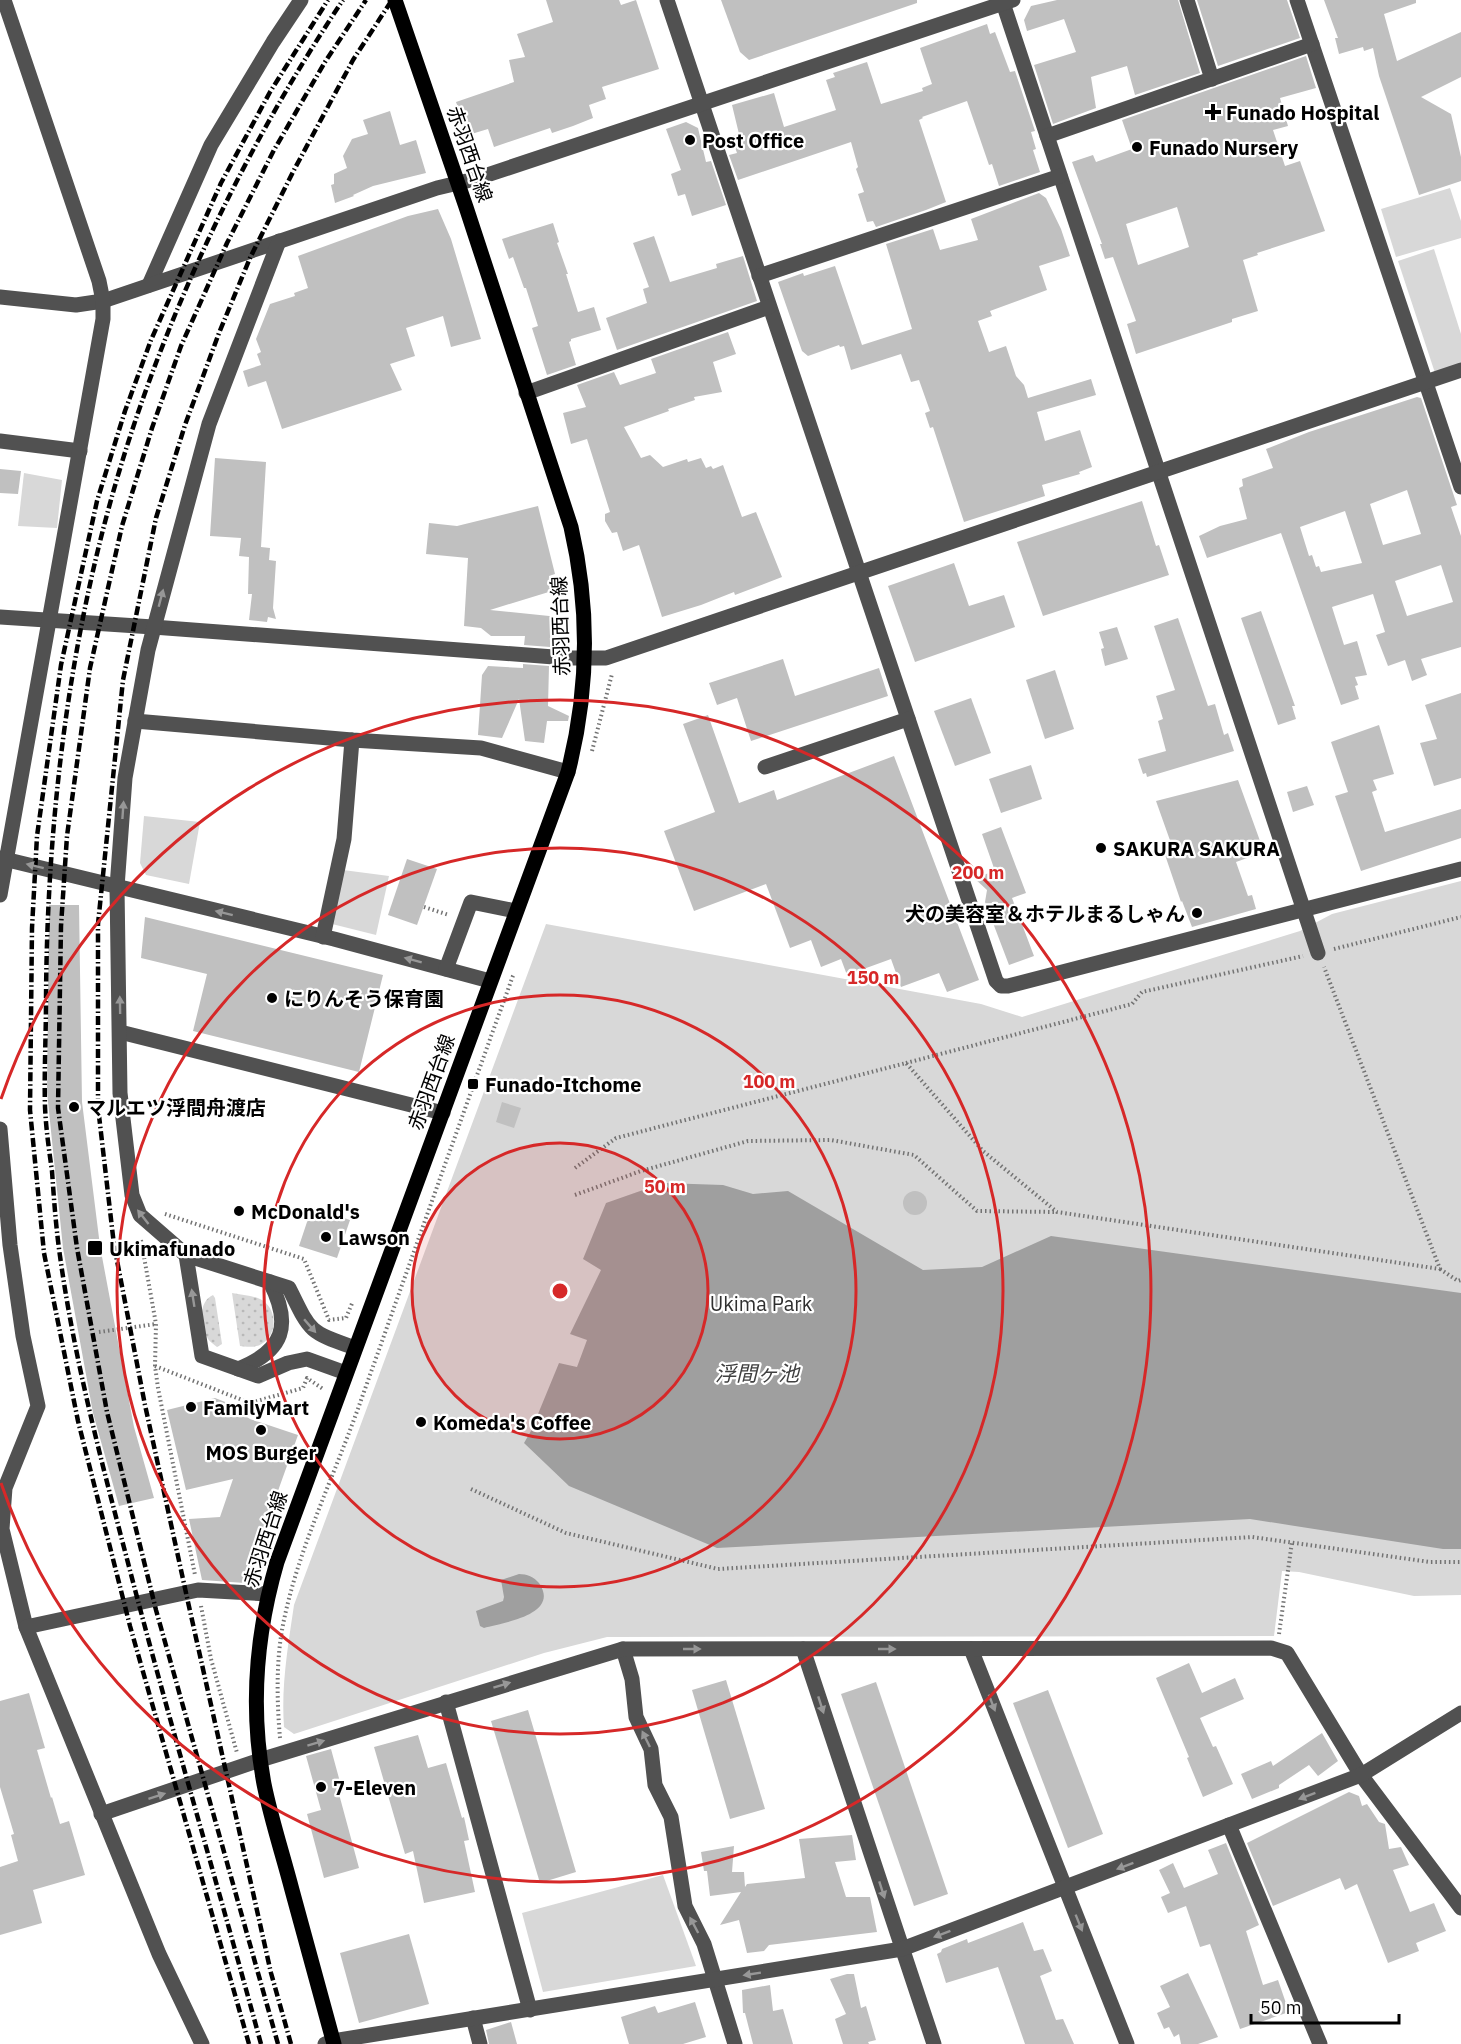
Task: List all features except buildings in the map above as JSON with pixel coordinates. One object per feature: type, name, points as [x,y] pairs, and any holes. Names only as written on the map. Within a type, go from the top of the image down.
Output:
[{"type":"main road","name":"赤羽西台線","points":[[330,2043],[260,1760],[256,1700],[257,1665],[268,1594],[355,1348],[568,772],[580,717],[585,660],[584,597],[579,562],[561,494],[395,0]]},
{"type":"street","points":[[0,895],[3,858],[104,319],[99,281],[4,0]]},
{"type":"street","points":[[150,285],[211,145],[301,0]]},
{"type":"street","points":[[667,0],[996,981],[1001,986],[1008,986],[1461,869]]},
{"type":"street","points":[[1187,0],[1212,79]]},
{"type":"street","points":[[1297,0],[1461,487]]},
{"type":"street","points":[[0,297],[76,305],[103,301],[437,188],[458,184],[1006,1],[1060,176],[1318,953]]},
{"type":"street","points":[[1047,136],[1312,44]]},
{"type":"street","points":[[759,276],[1060,176]]},
{"type":"street","points":[[279,241],[208,424],[153,627],[135,721],[125,778],[117,887],[120,1092],[135,1206],[149,1225],[161,1232],[186,1255],[289,1288],[302,1316],[317,1334],[355,1348]]},
{"type":"street","points":[[526,393],[769,307]]},
{"type":"street","points":[[0,617],[585,660],[606,658],[1461,370]]},
{"type":"street","points":[[0,441],[80,451]]},
{"type":"street","points":[[765,767],[908,719]]},
{"type":"street","points":[[135,721],[352,740],[481,748],[568,772]]},
{"type":"street","points":[[322,937],[344,839],[352,740]]},
{"type":"street","points":[[3,858],[490,981]]},
{"type":"street","points":[[446,969],[471,902],[516,911]]},
{"type":"street","points":[[120,1032],[443,1113]]},
{"type":"street","points":[[0,1129],[10,1245],[23,1336],[38,1406],[5,1488],[2,1529],[26,1627],[159,1954],[202,2044]]},
{"type":"street","points":[[186,1255],[202,1356],[258,1376],[288,1363],[307,1359],[346,1373]]},
{"type":"street","points":[[238,1369],[255,1362],[278,1342],[282,1330],[282,1317],[278,1298],[270,1282]]},
{"type":"street","points":[[26,1627],[198,1590],[268,1594]]},
{"type":"street","points":[[971,1648],[1128,2044]]},
{"type":"street","points":[[101,1814],[260,1760],[623,1649],[1271,1648],[1287,1653],[1361,1775],[1461,1908]]},
{"type":"street","points":[[623,1649],[632,1679],[636,1717],[651,1749],[655,1785],[671,1817],[686,1906],[704,1944],[735,2044]]},
{"type":"street","points":[[803,1649],[934,2044]]},
{"type":"street","points":[[446,1702],[530,2010]]},
{"type":"street","points":[[330,2043],[902,1949],[1361,1775],[1461,1713]]},
{"type":"street","points":[[1230,1825],[1320,2044]]},
{"type":"street","points":[[473,2018],[480,2044]]},
{"type":"path","points":[[591,756],[612,672],[614,655]]},
{"type":"path","points":[[424,907],[464,920]]},
{"type":"path","points":[[575,1168],[616,1138],[1132,1004],[1142,992],[1318,953],[1461,917]]},
{"type":"path","points":[[1318,953],[1440,1269]]},
{"type":"path","points":[[282,1754],[277,1704],[282,1631],[297,1572],[516,970]]},
{"type":"path","points":[[906,1064],[983,1151],[1057,1212]]},
{"type":"path","points":[[575,1195],[641,1171],[748,1141],[831,1140],[914,1155],[977,1211],[1057,1212],[1440,1269],[1458,1281],[1461,1280]]},
{"type":"path","points":[[158,1212],[304,1259],[329,1320],[346,1318],[354,1298]]},
{"type":"path","points":[[141,1236],[156,1324],[155,1366],[211,1659],[238,1760]]},
{"type":"path","points":[[99,1332],[156,1324]]},
{"type":"path","points":[[155,1366],[250,1403],[303,1388],[307,1378],[323,1389]]},
{"type":"path","points":[[471,1489],[566,1533],[718,1569],[1252,1537],[1430,1562],[1461,1562]]},
{"type":"path","points":[[1277,1650],[1292,1542]]},
{"type":"green space","points":[[1450,188],[1461,221],[1461,238],[1396,257],[1381,209]]},
{"type":"green space","points":[[1434,249],[1461,334],[1461,363],[1435,373],[1398,261]]},
{"type":"green space","points":[[24,473],[62,480],[57,528],[18,526]]},
{"type":"green space","points":[[144,816],[200,822],[189,884],[146,875],[140,863]]},
{"type":"green space","points":[[343,870],[389,876],[376,935],[332,924]]},
{"type":"green space","name":"Ukima Park","points":[[1461,881],[1461,1595],[1414,1596],[1299,1572],[1282,1571],[1274,1636],[607,1637],[544,1653],[294,1734],[284,1727],[284,1681],[294,1605],[546,924],[981,1004],[1022,1017],[1300,931],[1332,914]]},
{"type":"green space","points":[[232,1293],[257,1298],[270,1308],[274,1320],[273,1327],[268,1339],[261,1345],[240,1346]]},
{"type":"green space","points":[[213,1295],[222,1344],[217,1347],[208,1339],[202,1320],[205,1303]]},
{"type":"green space","points":[[663,1875],[696,1966],[543,1992],[522,1913]]},
{"type":"water","name":"浮間ヶ池","points":[[663,1183],[723,1185],[753,1194],[788,1191],[923,1270],[982,1267],[1051,1236],[1461,1293],[1461,1549],[1443,1549],[1250,1519],[717,1548],[569,1486],[524,1443],[559,1363],[577,1367],[587,1340],[570,1334],[601,1270],[583,1259],[606,1203]]},
{"type":"water","points":[[519,1574],[530,1576],[539,1583],[544,1594],[542,1603],[526,1616],[484,1628],[480,1626],[476,1611],[503,1601],[501,1580]]},
{"type":"railway","points":[[249,2044],[130,1626],[78,1421],[44,1253],[30,1110],[32,928],[37,836],[61,665],[97,501],[125,411],[151,340],[221,183],[270,92],[328,0]]},
{"type":"railway","points":[[261,2044],[143,1620],[80,1371],[59,1245],[45,1115],[47,934],[56,800],[74,668],[86,602],[119,472],[161,349],[214,228],[275,111],[343,0]]},
{"type":"railway","points":[[278,2044],[156,1610],[107,1412],[77,1248],[58,1108],[61,926],[67,836],[90,668],[122,526],[152,428],[181,346],[227,243],[274,150],[325,62],[366,0]]},
{"type":"railway","points":[[291,2044],[271,1973],[188,1602],[145,1405],[114,1245],[98,1107],[98,924],[123,680],[156,518],[185,425],[250,258],[353,60],[392,0]]},
{"type":"place","name":"Funado Hospital","points":[[1213,112]]},
{"type":"place","name":"Post Office","points":[[690,140]]},
{"type":"place","name":"Funado Nursery","points":[[1137,147]]},
{"type":"place","name":"SAKURA SAKURA","points":[[1101,848]]},
{"type":"place","name":"犬の美容室＆ホテルまるしゃん","points":[[1197,913]]},
{"type":"place","name":"にりんそう保育園","points":[[272,998]]},
{"type":"place","name":"Funado-Itchome","points":[[473,1084]]},
{"type":"place","name":"マルエツ浮間舟渡店","points":[[74,1107]]},
{"type":"place","name":"McDonald's","points":[[239,1211]]},
{"type":"place","name":"Lawson","points":[[326,1237]]},
{"type":"place","name":"Ukimafunado","points":[[95,1248]]},
{"type":"place","name":"FamilyMart","points":[[191,1407]]},
{"type":"place","name":"Komeda's Coffee","points":[[421,1422]]},
{"type":"place","name":"MOS Burger","points":[[261,1430]]},
{"type":"place","name":"7-Eleven","points":[[321,1787]]}]
